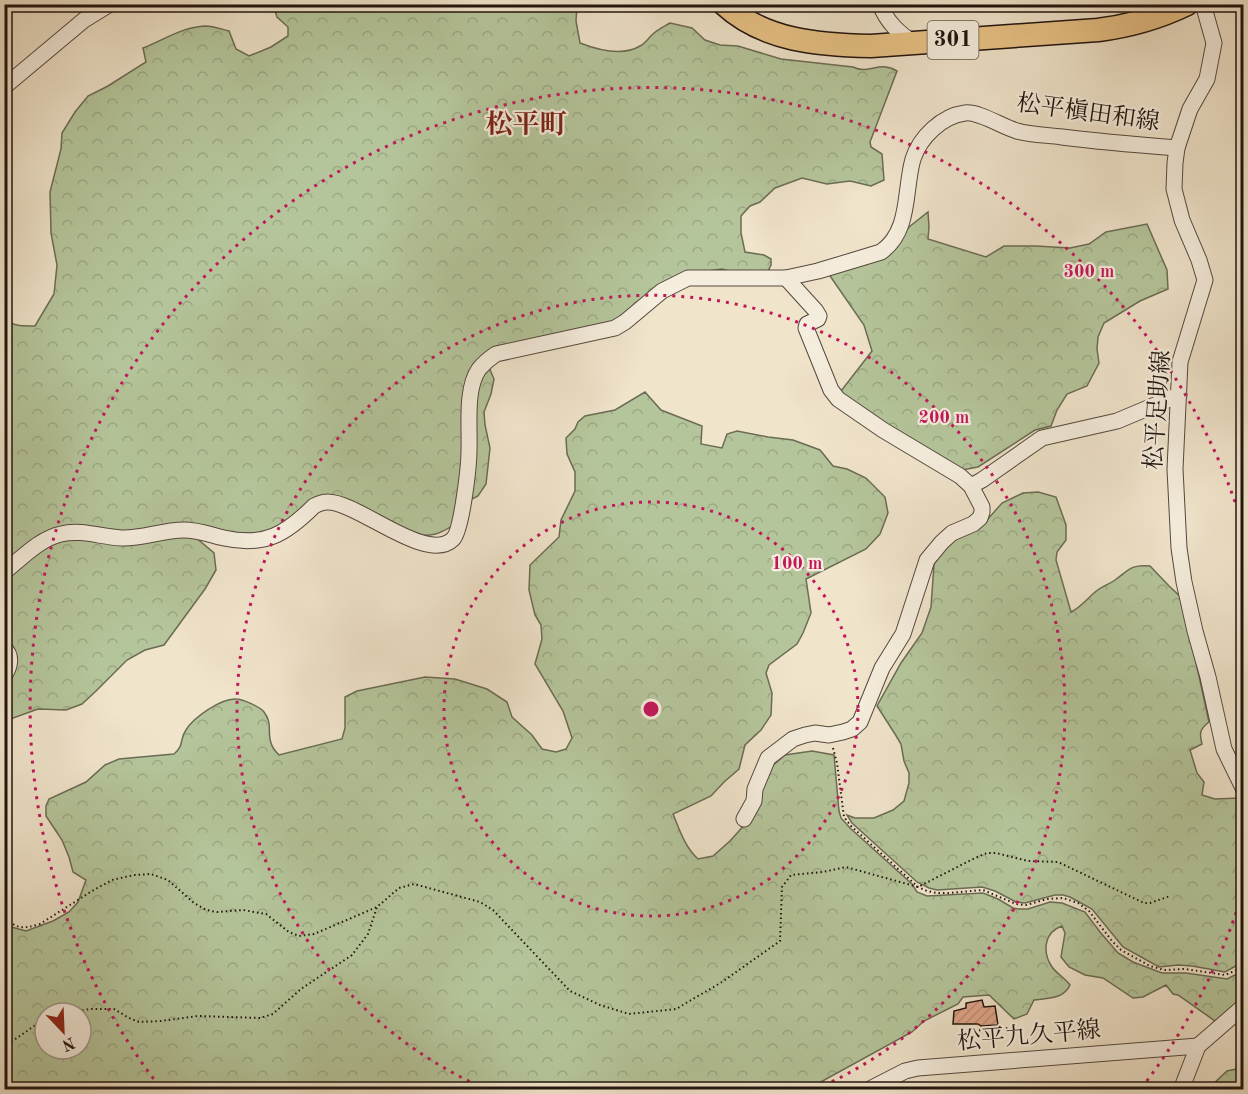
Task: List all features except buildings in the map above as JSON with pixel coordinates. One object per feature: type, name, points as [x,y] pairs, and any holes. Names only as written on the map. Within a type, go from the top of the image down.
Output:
[{"type":"highway","name":"301","points":[[723,4],[735,15],[753,25],[782,36],[809,42],[871,46],[1124,27],[1187,4]]},
{"type":"street","points":[[4,87],[84,21],[110,4]]},
{"type":"street","points":[[880,4],[885,17],[895,29],[915,44]]},
{"type":"street","name":"松平足助線","points":[[1203,4],[1215,43],[1207,79],[1190,108],[1177,148],[1175,163],[1174,189],[1182,220],[1205,280],[1180,362],[1175,469],[1179,548],[1184,582],[1224,749],[1244,790]]},
{"type":"street","name":"松平槇田和線","points":[[4,572],[38,545],[60,534],[82,532],[124,538],[184,530],[226,538],[261,540],[279,534],[314,506],[328,502],[354,510],[410,538],[427,544],[440,545],[455,537],[459,526],[469,463],[470,393],[473,381],[478,370],[496,354],[615,328],[662,291],[688,278],[786,278],[881,252],[890,246],[896,237],[903,217],[913,161],[918,147],[925,137],[944,120],[956,115],[968,112],[1018,131],[1103,142],[1177,148]]},
{"type":"street","points":[[744,819],[754,801],[755,789],[768,759],[793,740],[804,735],[829,735],[852,729],[860,722],[882,668],[903,634],[927,560],[952,533],[973,524],[980,518],[982,512],[982,507],[971,486],[956,473],[883,430],[838,399],[831,390],[806,328],[807,324],[818,319],[819,316],[786,278]]},
{"type":"street","points":[[971,486],[1041,438],[1117,421],[1179,395]]},
{"type":"street","points":[[4,648],[10,660],[4,676]]},
{"type":"street","points":[[1181,1089],[1198,1046],[1244,1006]]},
{"type":"street","name":"松平九久平線","points":[[868,1089],[905,1071],[918,1068],[1198,1046]]},
{"type":"path","points":[[829,735],[837,763],[844,817],[918,887]]},
{"type":"path","points":[[918,887],[975,858],[996,852],[1028,861],[1058,862],[1144,903],[1170,896]]},
{"type":"path","points":[[4,914],[16,926],[24,928],[40,924],[112,880],[152,874],[168,880],[194,903],[206,910],[217,912],[243,909],[266,914],[289,932],[299,936],[314,934],[377,907],[399,888],[414,884],[480,902],[493,910],[570,991],[600,1005],[629,1014],[676,1009],[722,982],[780,941],[782,887],[791,874],[823,872],[846,867],[937,893],[983,890],[1016,904],[1026,905],[1047,899],[1063,898],[1078,903],[1089,911],[1121,950],[1150,966],[1164,970],[1185,969],[1225,975],[1244,968]]},
{"type":"path","points":[[93,1009],[114,1009],[139,1022],[198,1016],[260,1018],[273,1014],[301,989],[352,955],[368,934],[377,907]]},
{"type":"path","points":[[4,1047],[33,1027]]},
{"type":"path","points":[[970,1064],[970,1031],[1010,1028]]},
{"type":"green space","points":[[273,5],[576,5],[580,43],[602,50],[618,52],[633,49],[642,45],[654,33],[670,23],[692,28],[705,40],[720,45],[738,46],[781,59],[859,69],[891,68],[897,71],[870,142],[871,147],[882,154],[884,180],[871,186],[850,181],[827,184],[802,178],[775,188],[760,202],[750,206],[741,216],[741,233],[745,252],[764,255],[771,259],[766,275],[747,276],[722,269],[708,271],[622,319],[476,366],[455,524],[440,533],[414,535],[344,499],[274,533],[143,534],[83,530],[5,568],[4,318],[14,324],[35,326],[54,294],[57,265],[51,233],[50,192],[61,149],[62,133],[88,96],[146,62],[143,48],[173,34],[197,27],[211,26],[229,31],[236,49],[249,56],[271,47],[288,36],[288,27],[277,17]]},
{"type":"green space","points":[[928,212],[928,239],[986,257],[1004,246],[1070,248],[1089,244],[1106,232],[1147,224],[1167,270],[1168,289],[1140,301],[1104,323],[1098,337],[1099,363],[1087,386],[1067,394],[1051,426],[1035,430],[978,467],[962,470],[849,403],[841,391],[872,351],[864,325],[828,273],[897,242],[909,227]]},
{"type":"green space","points":[[488,365],[494,379],[484,412],[490,448],[486,484],[478,496],[468,501],[474,397]]},
{"type":"green space","points":[[645,392],[661,410],[702,426],[701,444],[722,448],[727,434],[737,431],[793,440],[820,450],[833,466],[847,469],[866,478],[885,497],[888,513],[880,534],[866,549],[806,579],[811,613],[797,644],[769,665],[766,673],[772,693],[771,715],[761,730],[745,745],[739,769],[711,796],[673,814],[686,844],[698,859],[713,856],[747,822],[771,767],[785,755],[812,751],[834,755],[841,818],[912,884],[917,892],[927,896],[983,893],[1018,909],[1028,909],[1050,902],[1062,903],[1085,912],[1118,953],[1133,962],[1162,973],[1186,973],[1227,979],[1243,971],[1243,997],[1220,1021],[1215,1021],[1178,995],[1173,994],[1166,985],[1143,997],[1133,998],[1103,978],[1085,975],[1069,967],[1061,957],[1065,933],[1062,926],[1051,933],[1046,949],[1052,967],[1070,985],[1064,993],[1055,997],[1034,1000],[1027,1014],[1014,1019],[989,995],[963,997],[958,1004],[924,1021],[912,1032],[808,1089],[5,1089],[4,919],[8,926],[26,931],[53,921],[69,912],[78,902],[86,880],[73,872],[62,840],[46,816],[46,806],[49,799],[86,782],[105,765],[119,759],[174,754],[180,748],[184,733],[195,720],[215,705],[239,699],[264,712],[269,724],[272,745],[279,755],[342,739],[345,728],[345,697],[357,691],[425,677],[455,679],[487,689],[507,702],[512,717],[532,735],[542,749],[556,752],[566,749],[572,738],[563,711],[535,664],[542,639],[541,625],[535,615],[529,590],[530,565],[559,537],[561,520],[575,491],[575,472],[567,454],[566,438],[585,416],[615,410]]},
{"type":"green space","points":[[1038,492],[1056,497],[1066,525],[1066,540],[1057,552],[1056,560],[1071,612],[1099,589],[1138,566],[1150,566],[1184,600],[1209,722],[1201,732],[1202,744],[1190,750],[1197,773],[1204,782],[1202,795],[1215,799],[1239,798],[1243,800],[1243,962],[1225,972],[1192,966],[1159,967],[1123,947],[1092,909],[1063,895],[1025,903],[1016,902],[982,887],[937,890],[929,888],[917,882],[852,823],[847,815],[855,818],[874,818],[893,810],[904,801],[909,773],[901,744],[877,706],[901,663],[922,633],[931,607],[934,564],[958,534],[988,519],[1002,503],[1023,493]]},
{"type":"green space","points":[[164,535],[195,537],[214,553],[216,570],[164,645],[145,650],[127,660],[82,704],[66,710],[38,709],[5,721],[5,577],[51,540]]},
{"type":"green space","points":[[1236,1069],[1243,1074],[1243,1089],[1208,1089],[1227,1071]]},
{"type":"waterway","points":[[4,7],[11,4]]},
{"type":"waterway","points":[[1123,4],[1145,6],[1149,4]]},
{"type":"district","name":"松平町","points":[[526,125]]}]
